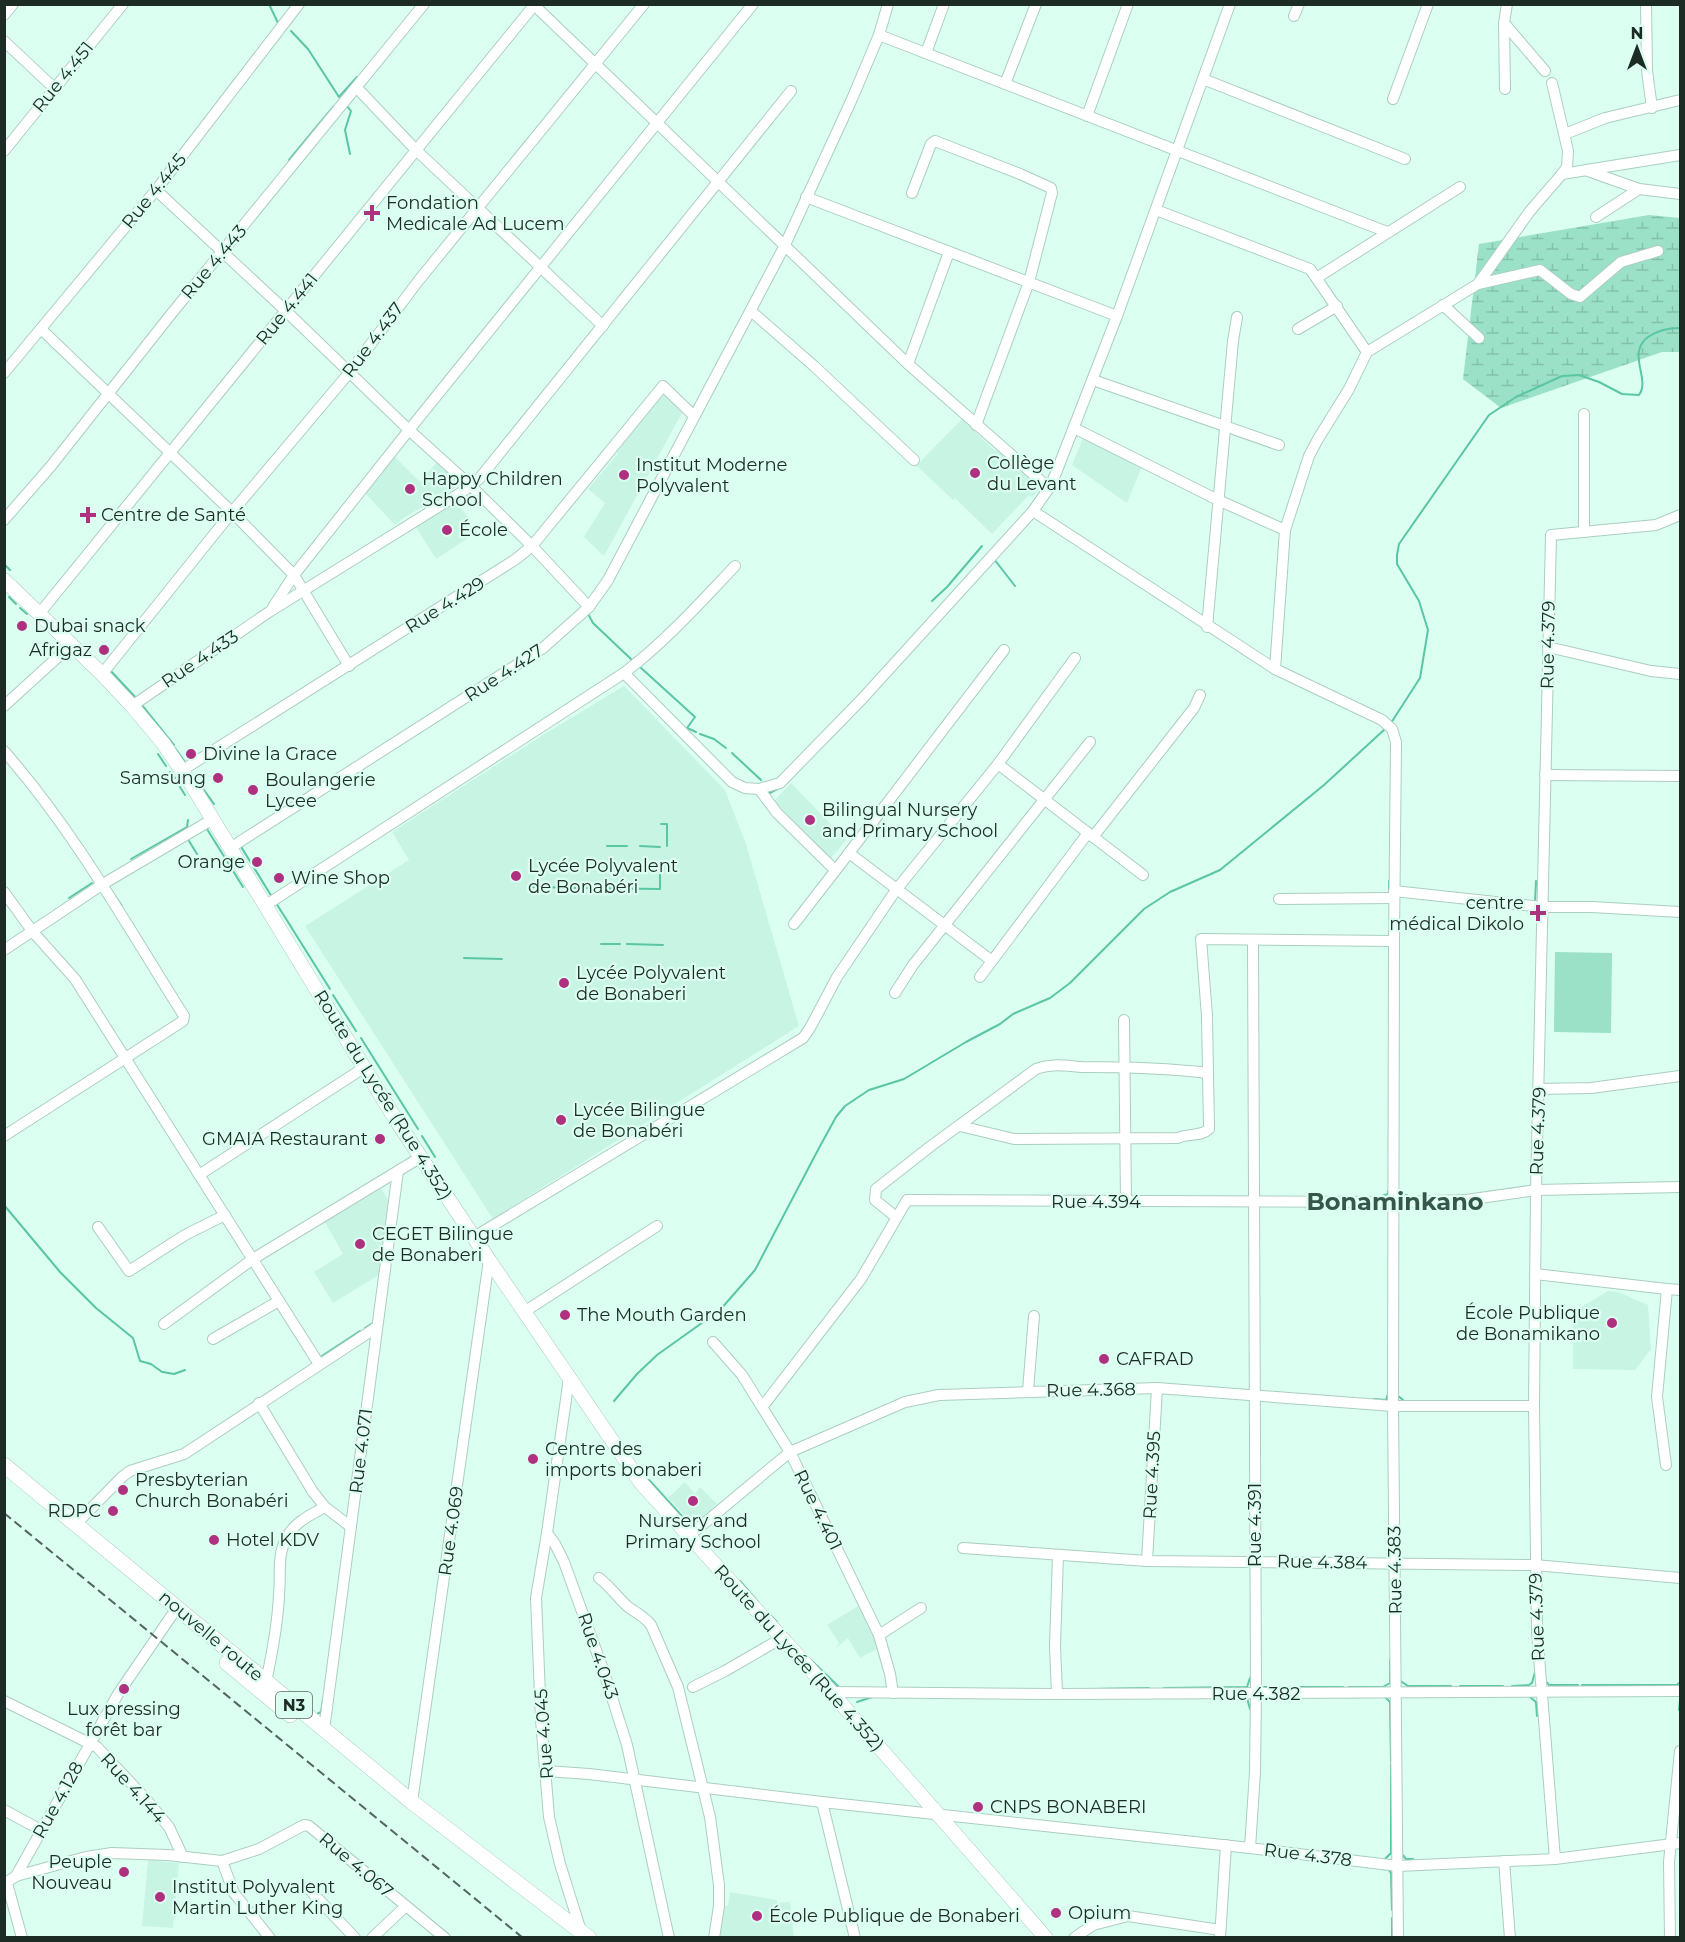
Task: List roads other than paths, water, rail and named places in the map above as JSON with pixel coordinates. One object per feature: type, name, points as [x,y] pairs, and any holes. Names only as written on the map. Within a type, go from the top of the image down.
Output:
[{"type":"highway","name":"nouvelle route","points":[[4,1466],[412,1802],[581,1935]]},
{"type":"highway","name":"nouvelle route","points":[[4,1476],[172,1615],[260,1692],[411,1812],[581,1935]]},
{"type":"main road","name":"Route du Lycée (Rue 4.352)","points":[[4,580],[102,674],[163,743],[213,819],[421,1157],[641,1483],[831,1692],[1046,1938]]},
{"type":"street","points":[[4,15],[13,4]]},
{"type":"street","name":"Rue 4.451","points":[[4,151],[123,4]]},
{"type":"street","name":"Rue 4.445","points":[[4,373],[156,190],[299,4]]},
{"type":"street","name":"Rue 4.443","points":[[4,520],[51,466],[172,312],[424,4]]},
{"type":"street","name":"Rue 4.437","points":[[102,674],[232,512],[349,373],[419,280],[644,4]]},
{"type":"street","points":[[269,612],[294,575],[409,430],[753,4]]},
{"type":"street","name":"Rue 4.427","points":[[230,848],[543,648],[589,607],[608,580],[784,247],[852,99],[879,35],[888,4]]},
{"type":"street","points":[[926,53],[944,4]]},
{"type":"street","points":[[1005,84],[1036,4]]},
{"type":"street","points":[[1087,116],[1128,4]]},
{"type":"street","points":[[624,673],[732,782],[746,788],[759,789],[780,783],[862,699],[1033,511],[1049,488],[1093,380],[1230,4]]},
{"type":"street","points":[[1294,16],[1299,4]]},
{"type":"street","points":[[1393,99],[1428,4]]},
{"type":"street","points":[[1506,89],[1504,23],[1507,4]]},
{"type":"street","points":[[1646,4],[1647,71],[1652,108]]},
{"type":"street","points":[[534,5],[908,364],[1049,488]]},
{"type":"street","name":"Rue 4.441","points":[[39,614],[534,5]]},
{"type":"street","points":[[1504,23],[1545,71]]},
{"type":"street","points":[[879,35],[1387,232]]},
{"type":"street","points":[[4,41],[54,88]]},
{"type":"street","points":[[1203,79],[1405,159]]},
{"type":"street","points":[[1478,284],[1530,211],[1567,167],[1568,151],[1565,134],[1552,83]]},
{"type":"street","points":[[357,88],[416,150],[603,326]]},
{"type":"street","name":"Rue 4.433","points":[[132,706],[269,612],[479,479],[791,91]]},
{"type":"street","points":[[1565,134],[1605,118],[1680,100]]},
{"type":"street","points":[[912,193],[931,144],[935,141],[1046,184],[1051,188],[1052,193],[1029,282],[976,425]]},
{"type":"street","points":[[1562,174],[1680,154]]},
{"type":"street","points":[[1588,171],[1639,189],[1680,194]]},
{"type":"street","points":[[1318,277],[1460,187]]},
{"type":"street","points":[[1596,217],[1639,189]]},
{"type":"street","points":[[156,190],[471,486],[589,607]]},
{"type":"street","points":[[807,197],[1117,316]]},
{"type":"street","points":[[1156,210],[1310,268],[1367,352]]},
{"type":"street","points":[[1033,511],[1207,627],[1275,669],[1285,530],[1309,456],[1349,389],[1367,352],[1478,284],[1540,270],[1571,294],[1580,297],[1621,262],[1658,251]]},
{"type":"street","points":[[908,364],[949,252]]},
{"type":"street","points":[[1443,305],[1479,338]]},
{"type":"street","points":[[1298,329],[1337,306]]},
{"type":"street","points":[[751,311],[814,366],[914,460]]},
{"type":"street","points":[[1207,627],[1237,317]]},
{"type":"street","points":[[41,329],[232,512],[294,575],[349,666]]},
{"type":"street","points":[[1093,380],[1279,445]]},
{"type":"street","name":"Rue 4.429","points":[[181,771],[516,559],[532,546],[663,387],[694,416]]},
{"type":"street","points":[[1584,414],[1584,532]]},
{"type":"street","points":[[1074,428],[1218,500],[1285,530]]},
{"type":"street","name":"Rue 4.379","points":[[1555,1859],[1540,1692],[1534,1565],[1536,1190],[1551,535],[1656,525],[1680,515]]},
{"type":"street","points":[[266,905],[624,673],[684,620],[735,566]]},
{"type":"street","points":[[4,706],[71,645]]},
{"type":"street","points":[[1548,647],[1652,671],[1680,674]]},
{"type":"street","points":[[795,924],[1004,650]]},
{"type":"street","points":[[474,1237],[802,1038],[810,1028],[837,977],[896,890],[998,764],[1075,658]]},
{"type":"street","name":"Rue 4.383","points":[[1275,669],[1382,720],[1392,729],[1396,742],[1393,1406],[1398,1938]]},
{"type":"street","points":[[980,977],[1090,835],[1194,708],[1200,695]]},
{"type":"street","points":[[896,993],[912,965],[1090,742]]},
{"type":"street","points":[[4,751],[61,822],[103,884],[184,1017],[183,1021],[4,1136]]},
{"type":"street","points":[[998,764],[1143,875]]},
{"type":"street","points":[[1545,775],[1680,776]]},
{"type":"street","points":[[759,789],[777,813],[835,870]]},
{"type":"street","points":[[4,950],[103,884],[213,819]]},
{"type":"street","points":[[849,853],[992,961]]},
{"type":"street","points":[[4,892],[33,932],[68,969],[126,1057],[319,1365]]},
{"type":"street","points":[[1279,899],[1394,894],[1542,907],[1592,907],[1680,912]]},
{"type":"street","points":[[960,1126],[1014,1139],[1178,1138],[1207,1132],[1209,1129],[1207,1016],[1201,939],[1394,941]]},
{"type":"street","name":"Rue 4.391","points":[[1250,1848],[1255,1772],[1256,1694],[1254,940]]},
{"type":"street","points":[[1124,1020],[1126,1202]]},
{"type":"street","points":[[896,1218],[875,1200],[876,1189],[1009,1088],[1042,1066],[1125,1067],[1208,1073]]},
{"type":"street","points":[[198,1175],[365,1067]]},
{"type":"street","points":[[1539,1089],[1591,1088],[1680,1076]]},
{"type":"street","points":[[164,1324],[254,1259],[421,1157]]},
{"type":"street","name":"Rue 4.071","points":[[324,1730],[398,1171]]},
{"type":"street","name":"Rue 4.394","points":[[763,1406],[861,1279],[907,1200],[1395,1202],[1467,1200],[1536,1190],[1680,1187]]},
{"type":"street","points":[[98,1227],[129,1271],[185,1235],[225,1215]]},
{"type":"street","points":[[524,1312],[657,1226]]},
{"type":"street","name":"Rue 4.069","points":[[412,1802],[489,1260]]},
{"type":"street","points":[[1535,1274],[1680,1290]]},
{"type":"street","points":[[1666,1465],[1657,1397],[1667,1289]]},
{"type":"street","points":[[213,1339],[279,1301]]},
{"type":"street","points":[[1028,1391],[1034,1316]]},
{"type":"street","points":[[76,1524],[122,1477],[130,1472],[184,1454],[377,1327]]},
{"type":"street","name":"Rue 4.401","points":[[713,1342],[742,1375],[790,1452],[879,1635],[893,1694]]},
{"type":"street","points":[[547,1533],[569,1378]]},
{"type":"street","name":"Rue 4.368","points":[[689,1536],[790,1452],[905,1402],[939,1395],[1157,1388],[1393,1406],[1534,1406]]},
{"type":"street","name":"Rue 4.395","points":[[1146,1561],[1157,1388]]},
{"type":"street","points":[[259,1403],[313,1492],[325,1507],[351,1527]]},
{"type":"street","points":[[266,1682],[279,1596],[281,1555],[285,1540],[292,1528],[309,1515],[325,1507]]},
{"type":"street","name":"Rue 4.045","points":[[547,1533],[536,1598],[541,1720],[549,1817],[581,1935]]},
{"type":"street","name":"Rue 4.043","points":[[547,1533],[564,1562],[627,1745],[669,1938]]},
{"type":"street","name":"Rue 4.384","points":[[963,1548],[1146,1561],[1534,1565],[1680,1578]]},
{"type":"street","points":[[1057,1694],[1054,1646],[1058,1555]]},
{"type":"street","points":[[598,1578],[651,1625],[678,1688],[715,1839],[719,1906],[714,1938]]},
{"type":"street","points":[[879,1635],[921,1608]]},
{"type":"street","name":"Rue 4.128","points":[[9,1881],[41,1830],[118,1694],[172,1615]]},
{"type":"street","points":[[693,1687],[782,1638]]},
{"type":"street","name":"Rue 4.382","points":[[831,1692],[1256,1694],[1680,1691]]},
{"type":"street","name":"Rue 4.144","points":[[4,1701],[90,1743],[107,1757],[169,1827],[183,1857]]},
{"type":"street","points":[[1670,1938],[1680,1751]]},
{"type":"street","name":"Rue 4.378","points":[[546,1771],[1226,1845],[1398,1866],[1555,1859],[1676,1844]]},
{"type":"street","points":[[822,1802],[855,1938]]},
{"type":"street","points":[[4,1810],[41,1830]]},
{"type":"street","name":"Rue 4.067","points":[[9,1881],[86,1857],[112,1854],[183,1857],[222,1862],[259,1849],[299,1827],[309,1826],[446,1938]]},
{"type":"street","points":[[1074,1938],[1093,1925],[1128,1916],[1220,1934],[1226,1845]]},
{"type":"street","points":[[222,1862],[234,1893],[270,1938]]},
{"type":"street","points":[[1504,1862],[1510,1938]]},
{"type":"street","points":[[9,1881],[22,1938]]},
{"type":"street","points":[[308,1888],[355,1938]]},
{"type":"street","points":[[372,1938],[406,1906]]},
{"type":"waterway","points":[[269,4],[278,23]]},
{"type":"waterway","points":[[291,31],[308,49],[339,97],[357,77]]},
{"type":"waterway","points":[[289,160],[334,106]]},
{"type":"waterway","points":[[347,106],[351,111],[345,130],[350,154]]},
{"type":"waterway","points":[[1391,723],[1420,678],[1428,630],[1419,601],[1397,564],[1399,544],[1489,415],[1516,397],[1562,376],[1579,375],[1622,394],[1639,395],[1642,389],[1639,359],[1642,344],[1656,333],[1680,328]]},
{"type":"waterway","points":[[932,601],[982,546]]},
{"type":"waterway","points":[[994,559],[1015,586]]},
{"type":"waterway","points":[[4,564],[10,570]]},
{"type":"waterway","points":[[9,597],[16,604]]},
{"type":"waterway","points":[[20,608],[27,614]]},
{"type":"waterway","points":[[587,612],[593,623],[632,660]]},
{"type":"waterway","points":[[640,667],[695,717],[687,728],[696,732]]},
{"type":"waterway","points":[[109,669],[136,698]]},
{"type":"waterway","points":[[142,705],[174,745]]},
{"type":"waterway","points":[[614,1401],[657,1355],[720,1310],[755,1270],[836,1117],[845,1106],[869,1090],[904,1079],[1000,1024],[1013,1014],[1050,998],[1070,983],[1144,909],[1170,892],[1220,870],[1324,785],[1385,729]]},
{"type":"waterway","points":[[700,734],[714,739],[726,748]]},
{"type":"waterway","points":[[175,748],[185,762]]},
{"type":"waterway","points":[[732,753],[761,780]]},
{"type":"waterway","points":[[158,754],[166,766]]},
{"type":"waterway","points":[[170,772],[175,778]]},
{"type":"waterway","points":[[177,782],[185,795]]},
{"type":"waterway","points":[[768,794],[779,788]]},
{"type":"waterway","points":[[204,790],[214,804]]},
{"type":"waterway","points":[[131,859],[187,827],[188,820]]},
{"type":"waterway","points":[[661,824],[667,824],[667,846]]},
{"type":"waterway","points":[[207,829],[243,887]]},
{"type":"waterway","points":[[189,841],[197,854]]},
{"type":"waterway","points":[[240,845],[272,897]]},
{"type":"waterway","points":[[607,846],[627,846]]},
{"type":"waterway","points":[[640,846],[660,847]]},
{"type":"waterway","points":[[587,888],[660,889],[660,864],[657,864]]},
{"type":"waterway","points":[[1389,881],[1389,891]]},
{"type":"waterway","points":[[1535,903],[1536,881]]},
{"type":"waterway","points":[[69,898],[92,883]]},
{"type":"waterway","points":[[532,887],[582,888]]},
{"type":"waterway","points":[[115,896],[122,906]]},
{"type":"waterway","points":[[276,903],[288,922]]},
{"type":"waterway","points":[[288,922],[330,989]]},
{"type":"waterway","points":[[601,944],[620,944]]},
{"type":"waterway","points":[[627,944],[663,945]]},
{"type":"waterway","points":[[464,958],[502,959]]},
{"type":"waterway","points":[[333,995],[356,1031]]},
{"type":"waterway","points":[[361,1038],[418,1129]]},
{"type":"waterway","points":[[422,1136],[435,1157]]},
{"type":"waterway","points":[[1379,1197],[1388,1194],[1388,1191]]},
{"type":"waterway","points":[[1399,1192],[1407,1195]]},
{"type":"waterway","points":[[4,1205],[60,1272],[96,1308],[133,1338],[140,1361],[151,1364],[162,1372]]},
{"type":"waterway","points":[[365,1328],[373,1323]]},
{"type":"waterway","points":[[322,1356],[360,1331]]},
{"type":"waterway","points":[[163,1372],[174,1374],[185,1370]]},
{"type":"waterway","points":[[1374,1399],[1386,1400],[1388,1394]]},
{"type":"waterway","points":[[1397,1395],[1403,1400]]},
{"type":"waterway","points":[[649,1480],[690,1525]]},
{"type":"waterway","points":[[740,1581],[758,1602]]},
{"type":"waterway","points":[[768,1613],[777,1622]]},
{"type":"waterway","points":[[811,1660],[840,1688]]},
{"type":"waterway","points":[[1349,1687],[1383,1687],[1390,1683],[1390,1660]]},
{"type":"waterway","points":[[1512,1686],[1529,1685],[1532,1683],[1535,1672]]},
{"type":"waterway","points":[[1164,1688],[1247,1687],[1250,1678]]},
{"type":"waterway","points":[[1399,1680],[1408,1686],[1451,1686]]},
{"type":"waterway","points":[[1545,1680],[1549,1685],[1578,1685]]},
{"type":"waterway","points":[[1582,1685],[1677,1685],[1680,1682]]},
{"type":"waterway","points":[[1460,1686],[1503,1686]]},
{"type":"waterway","points":[[1259,1687],[1343,1687]]},
{"type":"waterway","points":[[1092,1689],[1149,1688]]},
{"type":"waterway","points":[[1384,1696],[1390,1702],[1391,1762]]},
{"type":"waterway","points":[[857,1702],[872,1697]]},
{"type":"waterway","points":[[1530,1697],[1536,1702],[1537,1716]]},
{"type":"waterway","points":[[1247,1698],[1250,1709]]},
{"type":"waterway","points":[[315,1715],[321,1712],[323,1700]]},
{"type":"waterway","points":[[1679,1710],[1680,1700]]},
{"type":"waterway","points":[[1384,1860],[1391,1853],[1391,1765]]},
{"type":"waterway","points":[[1401,1853],[1406,1859],[1413,1859]]},
{"type":"waterway","points":[[1388,1869],[1391,1873],[1392,1910]]},
{"type":"waterway","points":[[1392,1918],[1392,1938]]},
{"type":"railway","points":[[4,1513],[523,1938]]},
{"type":"place","name":"Fondation Medicale Ad Lucem","points":[[372,213]]},
{"type":"place","name":"Collège du Levant","points":[[975,473]]},
{"type":"place","name":"Institut Moderne Polyvalent","points":[[624,475]]},
{"type":"place","name":"Happy Children School","points":[[410,489]]},
{"type":"place","name":"Centre de Santé","points":[[88,515]]},
{"type":"place","name":"École","points":[[447,530]]},
{"type":"place","name":"Dubai snack","points":[[22,626]]},
{"type":"place","name":"Afrigaz","points":[[104,650]]},
{"type":"place","name":"Divine la Grace","points":[[191,754]]},
{"type":"place","name":"Samsung","points":[[218,778]]},
{"type":"place","name":"Boulangerie Lycee","points":[[253,790]]},
{"type":"place","name":"Bilingual Nursery and Primary School","points":[[810,820]]},
{"type":"place","name":"Orange","points":[[257,862]]},
{"type":"place","name":"Lycée Polyvalent de Bonabéri","points":[[516,876]]},
{"type":"place","name":"Wine Shop","points":[[279,878]]},
{"type":"place","name":"centre médical Dikolo","points":[[1538,913]]},
{"type":"place","name":"Lycée Polyvalent de Bonaberi","points":[[564,983]]},
{"type":"place","name":"Lycée Bilingue de Bonabéri","points":[[561,1120]]},
{"type":"place","name":"GMAIA Restaurant","points":[[380,1139]]},
{"type":"place","name":"CEGET Bilingue de Bonaberi","points":[[360,1244]]},
{"type":"place","name":"The Mouth Garden","points":[[565,1315]]},
{"type":"place","name":"École Publique de Bonamikano","points":[[1612,1323]]},
{"type":"place","name":"CAFRAD","points":[[1104,1359]]},
{"type":"place","name":"Centre des imports bonaberi","points":[[533,1459]]},
{"type":"place","name":"Presbyterian Church Bonabéri","points":[[123,1490]]},
{"type":"place","name":"Nursery and Primary School","points":[[693,1501]]},
{"type":"place","name":"RDPC","points":[[113,1511]]},
{"type":"place","name":"Hotel KDV","points":[[214,1540]]},
{"type":"place","name":"Lux pressing forêt bar","points":[[124,1689]]},
{"type":"place","name":"CNPS BONABERI","points":[[978,1807]]},
{"type":"place","name":"Peuple Nouveau","points":[[124,1872]]},
{"type":"place","name":"Institut Polyvalent Martin Luther King","points":[[160,1897]]},
{"type":"place","name":"Opium","points":[[1056,1913]]},
{"type":"place","name":"École Publique de Bonaberi","points":[[757,1916]]},
{"type":"district","name":"Bonaminkano","points":[[1395,1202]]}]
